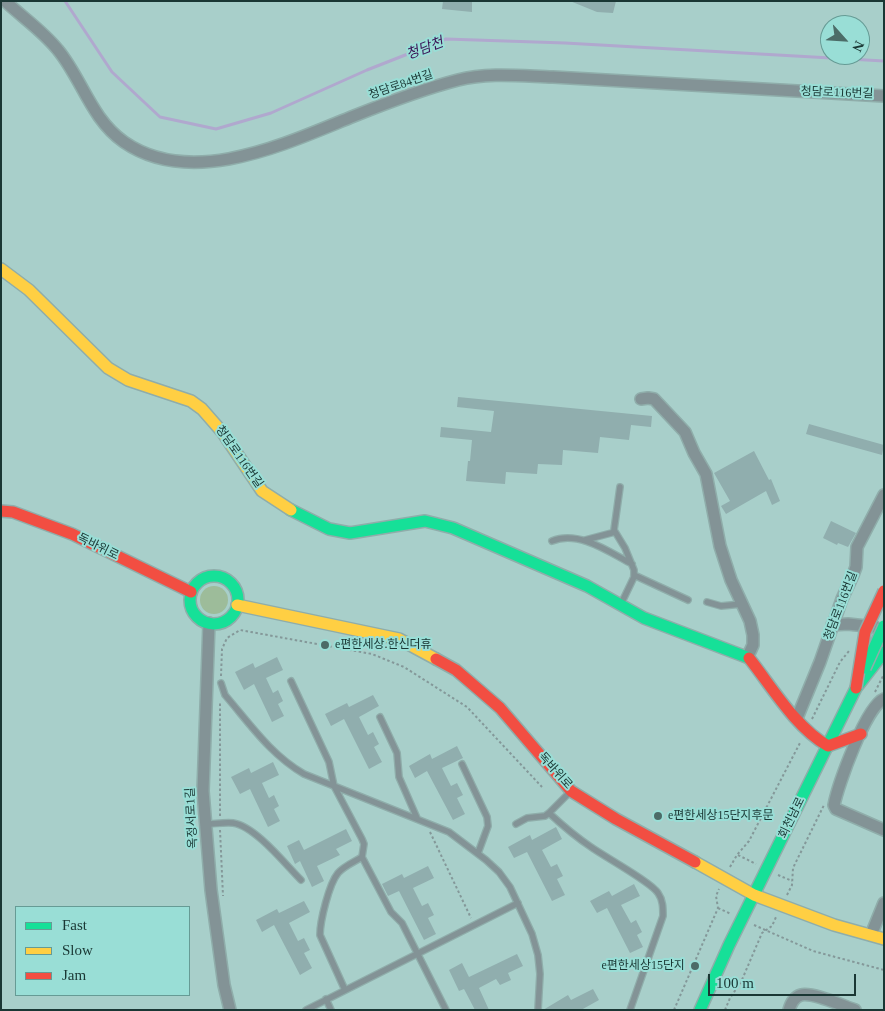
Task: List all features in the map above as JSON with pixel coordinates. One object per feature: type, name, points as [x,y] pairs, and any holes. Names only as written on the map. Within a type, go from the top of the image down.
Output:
[{"type":"main road","name":"청담로116번길","points":[[1,269],[29,290],[108,368],[128,380],[191,402],[202,409],[223,433],[262,491],[280,504],[329,529],[350,533],[425,521],[442,524],[587,586],[644,618],[748,656],[757,665],[809,734],[828,746]]},
{"type":"main road","name":"독바위로","points":[[1,511],[13,512],[72,534],[191,592]]},
{"type":"main road","points":[[208,576],[224,578],[231,583],[235,590],[237,606],[229,618],[223,622],[209,623],[195,615],[191,608],[191,592],[201,579],[208,576]]},
{"type":"main road","points":[[856,688],[865,632],[884,591]]},
{"type":"main road","name":"독바위로","points":[[237,606],[399,639],[456,670],[500,708],[571,790],[616,819],[754,896],[834,925],[884,939]]},
{"type":"main road","name":"회천남로","points":[[700,1010],[729,946],[828,746],[884,627]]},
{"type":"main road","points":[[856,688],[884,652]]},
{"type":"main road","points":[[828,746],[861,734]]},
{"type":"street","name":"청담로84번길","points":[[5,1],[58,50],[95,111],[109,129],[122,140],[147,155],[171,160],[216,160],[271,149],[403,97],[474,77],[502,75],[553,77],[791,92]]},
{"type":"street","name":"청담로116번길","points":[[791,92],[884,95]]},
{"type":"street","points":[[641,398],[654,399],[675,420],[685,432],[703,468],[708,481],[720,546],[731,580],[753,635],[753,645],[748,656]]},
{"type":"street","name":"청담로116번길","points":[[797,718],[856,567],[860,541],[884,495]]},
{"type":"street","name":"옥정서로1길","points":[[209,623],[203,791],[211,890],[224,985],[230,1010]]},
{"type":"street","points":[[832,625],[848,624],[884,627]]},
{"type":"street","points":[[884,699],[874,706],[843,772],[834,806],[836,809],[884,830]]},
{"type":"street","points":[[871,935],[884,903]]},
{"type":"street","points":[[790,1006],[796,998],[806,995],[855,1010]]},
{"type":"lane","points":[[620,487],[614,525],[615,532],[632,564],[634,575],[621,605]]},
{"type":"lane","points":[[552,541],[563,538],[585,540],[615,532]]},
{"type":"lane","points":[[585,540],[632,564]]},
{"type":"lane","points":[[634,575],[688,600]]},
{"type":"lane","points":[[706,602],[721,606],[742,604]]},
{"type":"lane","points":[[290,681],[329,762],[334,786],[364,844],[362,858],[391,912],[402,923],[446,1010]]},
{"type":"lane","points":[[221,683],[225,695],[273,752],[304,774],[449,832],[478,853],[499,872],[510,887],[518,903],[532,934],[538,955],[540,974],[538,1010]]},
{"type":"lane","points":[[380,717],[397,753],[399,777],[418,818]]},
{"type":"lane","points":[[462,764],[488,816],[488,826],[478,853]]},
{"type":"lane","points":[[516,824],[530,817],[545,816],[571,790]]},
{"type":"lane","points":[[549,813],[567,830],[589,846],[648,884],[658,892],[661,899],[663,916],[630,1010]]},
{"type":"lane","points":[[206,824],[233,823],[244,826],[255,833],[301,880]]},
{"type":"lane","points":[[345,990],[320,935],[320,926],[334,880],[343,868],[362,858]]},
{"type":"lane","points":[[306,1010],[518,903]]},
{"type":"lane","points":[[326,999],[331,1010]]},
{"type":"path","points":[[220,798],[221,740],[219,722],[222,649],[226,638],[240,630],[380,656],[404,667],[467,707],[542,787]]},
{"type":"path","points":[[425,821],[474,925]]},
{"type":"path","points":[[221,844],[224,884],[222,900]]},
{"type":"path","points":[[674,1010],[718,908],[716,896]]},
{"type":"path","points":[[725,1010],[762,933],[772,926]]},
{"type":"path","points":[[765,931],[813,952],[884,970]]},
{"type":"green space","points":[[214,586],[224,590],[228,600],[224,610],[214,614],[204,610],[200,600],[204,590]]},
{"type":"building","points":[[443,1],[472,1],[472,12],[442,9]]},
{"type":"building","points":[[570,1],[616,1],[613,13],[597,12]]},
{"type":"building","points":[[458,397],[652,416],[651,427],[631,425],[629,440],[600,437],[598,453],[563,450],[562,465],[538,464],[537,474],[506,472],[505,484],[466,481],[472,440],[440,437],[441,427],[491,432],[494,411],[457,407]]},
{"type":"building","points":[[809,424],[884,445],[882,455],[806,434]]},
{"type":"building","points":[[754,451],[769,480],[771,479],[780,501],[772,505],[766,491],[726,514],[721,506],[730,501],[714,473]]},
{"type":"building","points":[[831,521],[856,533],[848,547],[838,543],[837,545],[823,538]]},
{"type":"building","points":[[277,657],[283,670],[266,678],[273,693],[278,690],[283,701],[278,704],[284,716],[272,722],[254,684],[244,690],[235,672],[253,663],[255,668]]},
{"type":"building","points":[[373,695],[379,706],[359,717],[368,735],[373,732],[379,744],[374,747],[382,762],[369,769],[344,719],[331,726],[325,714],[347,703],[349,707]]},
{"type":"building","points":[[457,746],[463,758],[442,768],[451,786],[457,783],[463,795],[457,798],[465,814],[453,820],[427,771],[415,778],[409,766],[430,754],[432,759]]},
{"type":"building","points":[[273,762],[279,775],[262,783],[269,798],[274,795],[279,806],[274,809],[280,821],[268,827],[250,789],[240,794],[231,777],[249,768],[251,773]]},
{"type":"building","points":[[556,827],[562,839],[542,850],[551,867],[557,864],[563,876],[557,879],[565,895],[552,901],[527,852],[514,858],[508,847],[530,835],[532,840]]},
{"type":"building","points":[[346,829],[352,841],[336,849],[340,855],[317,866],[324,881],[312,887],[300,861],[295,864],[287,846],[299,840],[304,850]]},
{"type":"building","points":[[428,866],[434,878],[413,888],[422,906],[428,903],[434,915],[428,918],[436,934],[424,940],[399,891],[388,896],[382,884],[402,874],[404,878]]},
{"type":"building","points":[[634,884],[640,896],[621,905],[631,923],[636,920],[642,932],[637,935],[643,947],[630,953],[607,908],[597,913],[590,901],[609,891],[612,896]]},
{"type":"building","points":[[304,901],[310,912],[289,923],[298,941],[304,938],[310,950],[304,953],[312,968],[300,975],[274,925],[262,932],[256,920],[277,909],[279,913]]},
{"type":"building","points":[[517,954],[523,966],[508,973],[511,980],[500,985],[496,979],[479,988],[489,1010],[475,1010],[464,989],[459,991],[449,970],[462,963],[469,977]]},
{"type":"building","points":[[593,989],[599,1000],[581,1010],[543,1010],[568,995],[571,1000]]},
{"type":"waterway","name":"청담천","points":[[65,1],[112,72],[160,117],[216,129],[271,113],[367,70],[446,39],[565,43],[884,61]]},
{"type":"traffic: fast","points":[[291,510],[329,529],[350,533],[425,521],[453,528],[587,586],[644,618],[749,658]]},
{"type":"traffic: fast","points":[[214,576],[223,578],[231,583],[236,591],[238,600],[236,609],[231,617],[223,622],[214,624],[205,622],[197,617],[192,609],[190,600],[192,591],[197,583],[205,578],[214,576]]},
{"type":"traffic: fast","points":[[865,668],[884,626]]},
{"type":"traffic: fast","points":[[700,1010],[729,945],[856,688],[884,652]]},
{"type":"traffic: slow","points":[[1,269],[29,290],[108,368],[128,380],[191,401],[202,409],[223,433],[262,491],[291,510]]},
{"type":"traffic: slow","points":[[237,605],[399,639],[436,659]]},
{"type":"traffic: slow","points":[[695,862],[754,895],[834,925],[884,939]]},
{"type":"traffic: jam","points":[[1,511],[13,512],[72,534],[191,592]]},
{"type":"traffic: jam","points":[[856,688],[865,632],[884,591]]},
{"type":"traffic: jam","points":[[749,658],[775,694],[816,738],[828,746],[861,734]]},
{"type":"traffic: jam","points":[[436,659],[456,670],[500,708],[571,791],[616,819],[695,862]]},
{"type":"place","name":"e편한세상.한신더휴","points":[[325,645]]},
{"type":"place","name":"e편한세상15단지후문","points":[[658,816]]},
{"type":"place","name":"e편한세상15단지","points":[[695,966]]}]
